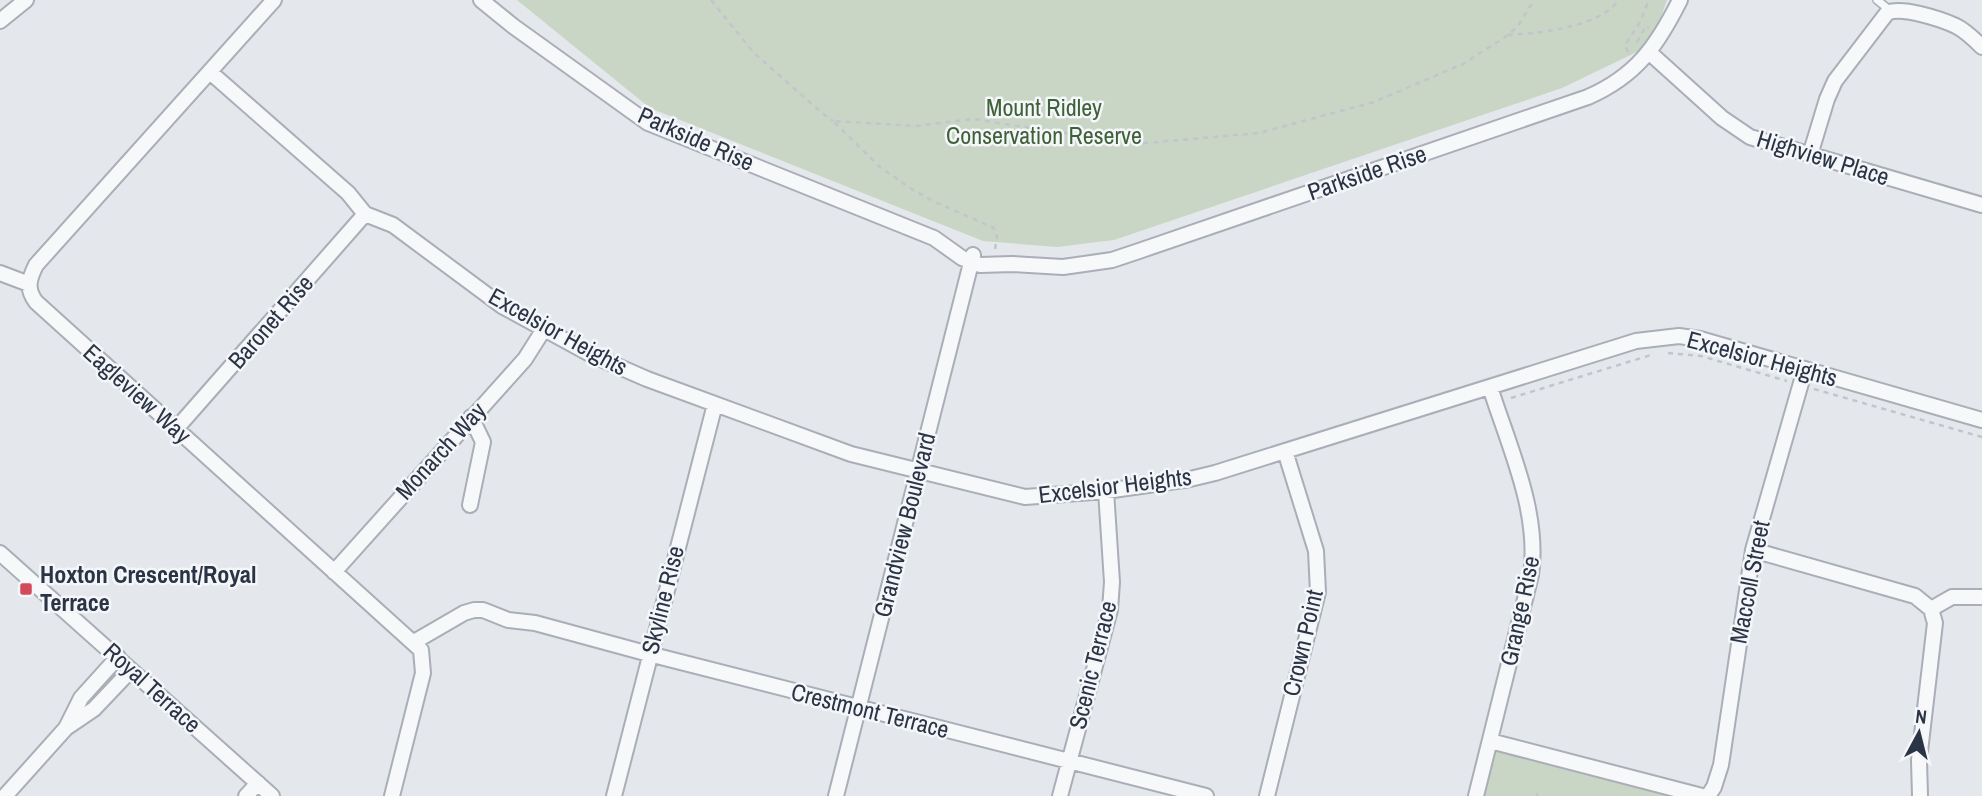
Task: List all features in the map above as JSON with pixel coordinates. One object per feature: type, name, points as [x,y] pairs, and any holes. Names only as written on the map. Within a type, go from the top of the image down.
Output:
[{"type":"street","points":[[0,21],[26,0]]},
{"type":"street","points":[[0,273],[29,284],[36,265],[274,0]]},
{"type":"street","name":"Parkside Rise","points":[[481,0],[648,123],[934,238],[948,240],[980,265],[1063,267],[1130,254],[1588,97],[1619,81],[1650,53],[1679,0]]},
{"type":"street","points":[[1810,155],[1835,81],[1884,16],[1891,11],[1899,9],[1949,23],[1966,32],[1982,47]]},
{"type":"street","name":"Highview Place","points":[[1650,53],[1737,130],[1760,140],[1982,205]]},
{"type":"street","name":"Excelsior Heights","points":[[210,72],[348,193],[365,214],[393,225],[502,306],[614,366],[851,454],[1025,496],[1106,491],[1190,479],[1636,341],[1659,337],[1700,339],[1982,420]]},
{"type":"street","name":"Baronet Rise","points":[[176,429],[365,214]]},
{"type":"street","name":"Parkside Rise","points":[[973,258],[993,257],[1012,264]]},
{"type":"street","name":"Grandview Boulevard","points":[[836,796],[973,258]]},
{"type":"street","name":"Eagleview Way","points":[[29,284],[31,296],[36,302],[414,642]]},
{"type":"street","name":"Monarch Way","points":[[334,572],[471,416],[525,359],[544,329]]},
{"type":"street","name":"Maccoll Street","points":[[1708,796],[1719,774],[1753,550],[1805,369]]},
{"type":"street","name":"Grange Rise","points":[[1476,796],[1531,576],[1534,541],[1527,503],[1490,387]]},
{"type":"street","name":"Skyline Rise","points":[[614,796],[715,404]]},
{"type":"street","points":[[470,505],[483,451],[481,434],[471,416]]},
{"type":"street","name":"Crown Point","points":[[1267,796],[1318,592],[1316,551],[1285,451]]},
{"type":"street","name":"Scenic Terrace","points":[[1060,796],[1111,603],[1106,491]]},
{"type":"street","points":[[1753,550],[1915,597],[1931,608],[1935,623],[1919,760],[1920,796]]},
{"type":"street","name":"Royal Terrace","points":[[0,553],[272,796]]},
{"type":"street","points":[[1931,608],[1952,597],[1982,597]]},
{"type":"street","name":"Crestmont Terrace","points":[[414,642],[464,613],[483,610],[508,620],[535,623],[1206,796]]},
{"type":"street","points":[[392,796],[423,673],[423,656],[414,642]]},
{"type":"street","points":[[66,728],[81,698],[118,657]]},
{"type":"street","points":[[5,796],[66,728],[94,709],[131,670]]},
{"type":"street","points":[[1490,741],[1702,796]]},
{"type":"street","points":[[246,796],[258,783]]},
{"type":"lane","points":[[1877,0],[1891,11]]},
{"type":"path","points":[[710,0],[753,52],[834,121],[880,167],[933,201],[994,228],[997,237],[993,257]]},
{"type":"path","points":[[834,121],[916,126],[973,119],[1135,144],[1259,133],[1374,102],[1463,64],[1518,26],[1534,0]]},
{"type":"path","points":[[1508,35],[1583,22],[1603,14],[1619,0]]},
{"type":"path","points":[[1633,51],[1630,54],[1625,45],[1639,24],[1649,0]]},
{"type":"path","points":[[1636,45],[1646,26],[1661,35]]},
{"type":"path","points":[[1669,353],[1701,356],[1982,438]]},
{"type":"path","points":[[1511,398],[1655,354]]},
{"type":"green space","name":"Mount Ridley Conservation Reserve","points":[[517,0],[1667,0],[1657,28],[1641,50],[1562,88],[1114,240],[1057,247],[983,241],[650,108]]},
{"type":"green space","points":[[1493,751],[1679,796],[1482,796]]},
{"type":"place","name":"Hoxton Crescent/Royal Terrace","points":[[26,589]]}]
